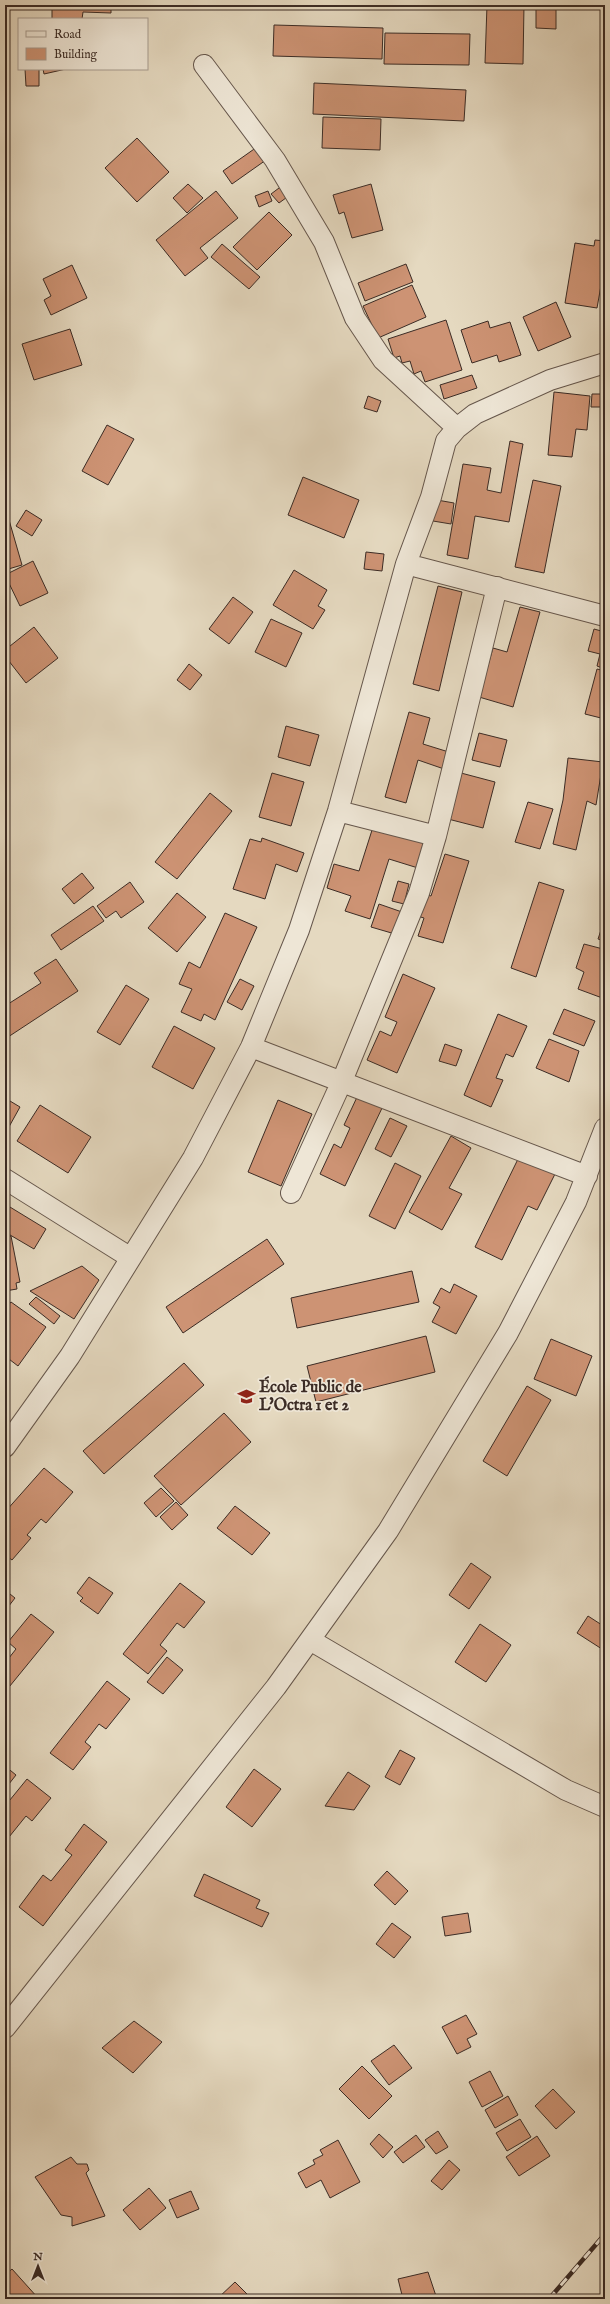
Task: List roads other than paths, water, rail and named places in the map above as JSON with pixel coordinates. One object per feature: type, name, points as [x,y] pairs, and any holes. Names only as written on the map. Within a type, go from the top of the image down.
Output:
[{"type":"street","points":[[204,65],[275,160],[324,242],[355,318],[383,360],[457,428]]},
{"type":"street","points":[[5,1446],[70,1356],[193,1158],[251,1047],[299,930],[338,812],[406,564],[430,498],[446,441],[457,428],[475,414],[550,380],[605,363]]},
{"type":"street","points":[[406,564],[605,616]]},
{"type":"street","points":[[291,1193],[342,1081],[419,893],[436,836],[497,587]]},
{"type":"street","points":[[338,812],[436,836]]},
{"type":"street","points":[[251,1047],[587,1176]]},
{"type":"street","points":[[5,2028],[276,1687],[388,1531],[508,1333],[587,1176],[605,1128]]},
{"type":"street","points":[[5,1179],[131,1258]]},
{"type":"street","points":[[310,1640],[566,1790],[605,1807]]},
{"type":"railway","points":[[549,2299],[605,2234]]},
{"type":"place","name":"École Public de L'Octra 1 et 2","points":[[246,1397]]}]
